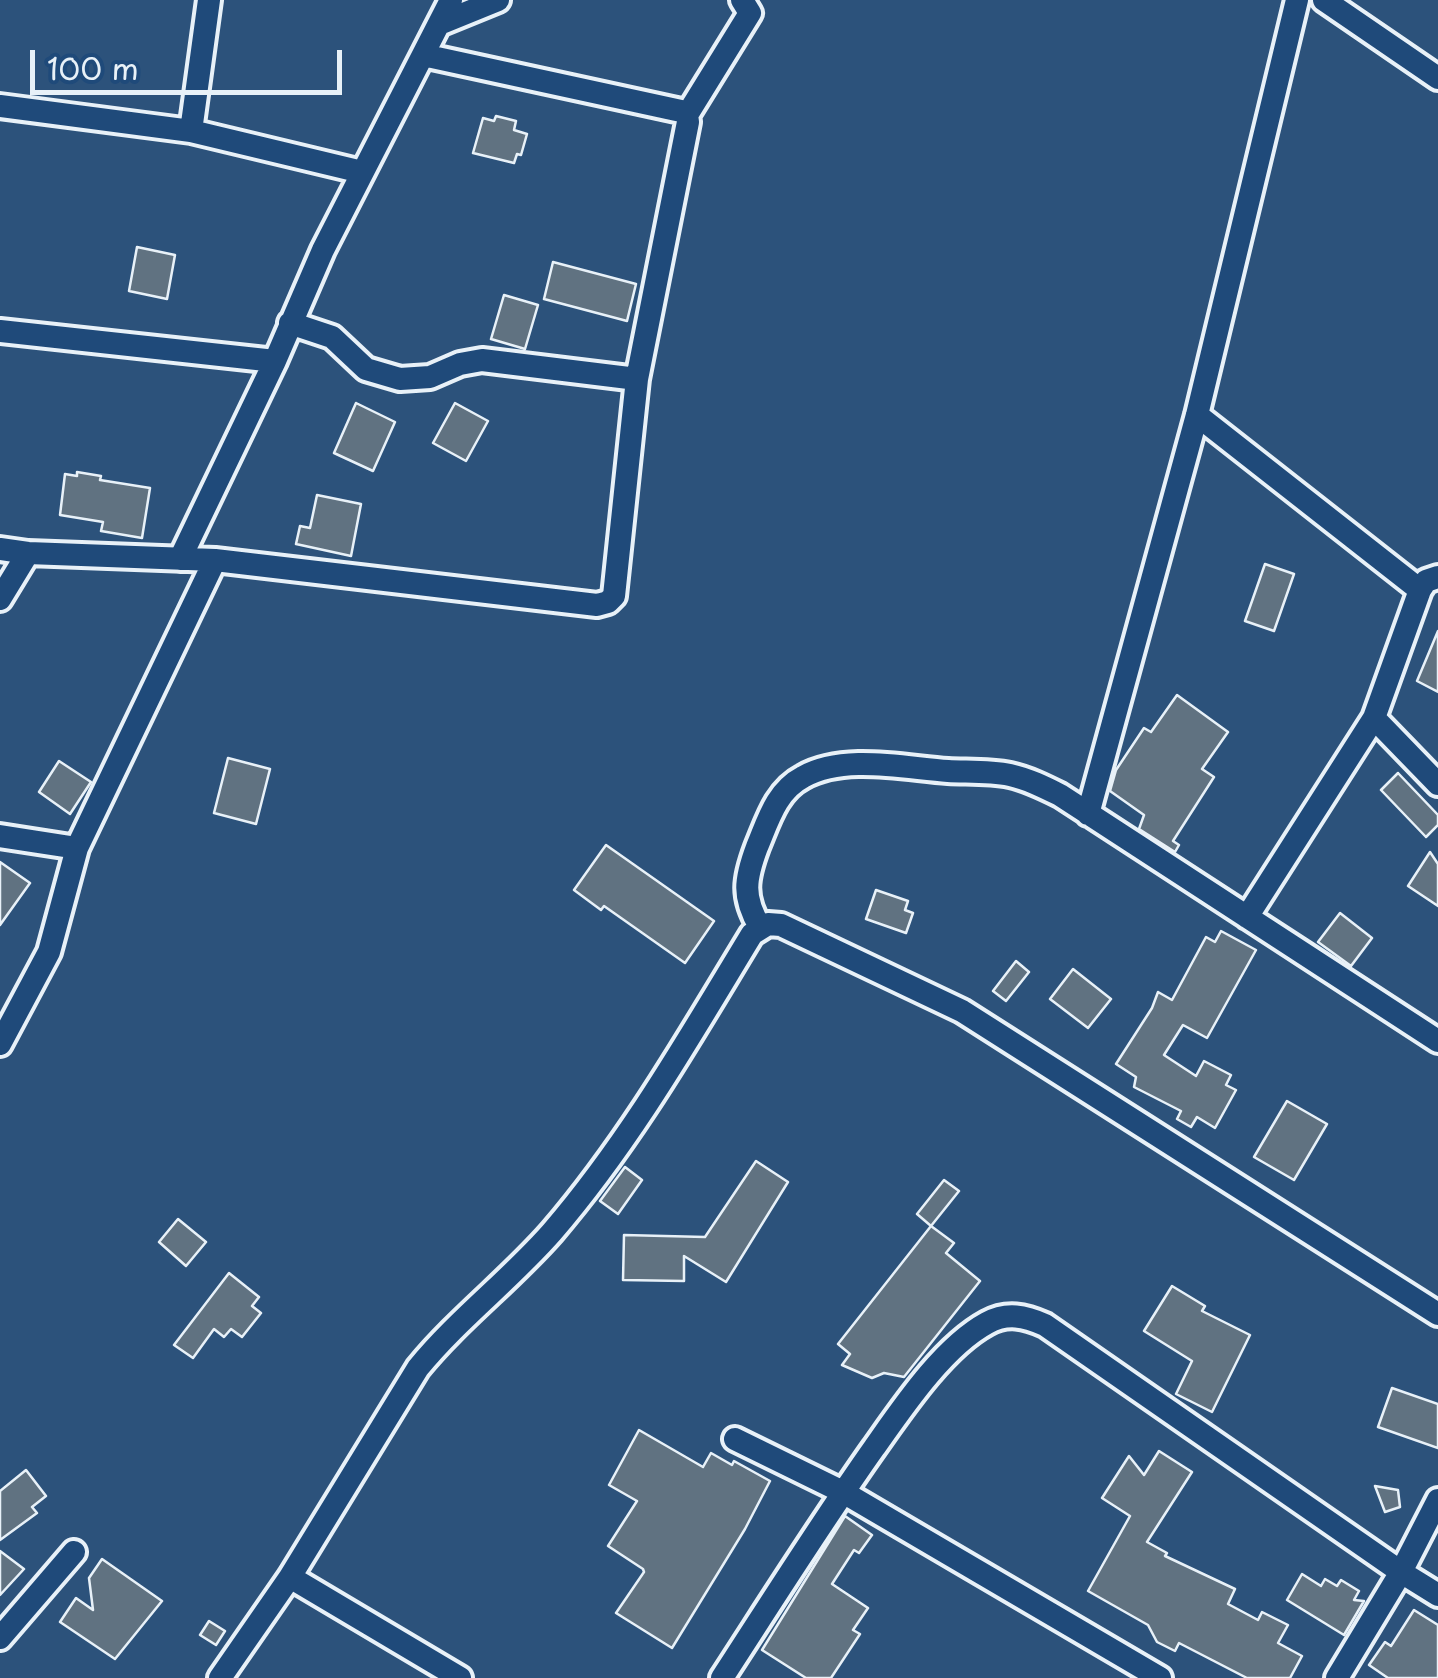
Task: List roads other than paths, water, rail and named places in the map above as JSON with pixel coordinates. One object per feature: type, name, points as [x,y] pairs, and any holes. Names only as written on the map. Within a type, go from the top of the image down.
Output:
[{"type":"street","points":[[191,131],[209,0]]},
{"type":"street","points":[[180,559],[362,172],[451,0]]},
{"type":"street","points":[[439,24],[498,0]]},
{"type":"street","points":[[686,115],[750,13],[742,0]]},
{"type":"street","points":[[1088,814],[1197,414],[1297,0]]},
{"type":"street","points":[[1324,0],[1438,78]]},
{"type":"street","points":[[0,549],[214,560],[596,604],[608,602],[614,596],[637,379],[688,122],[686,115],[423,54]]},
{"type":"street","points":[[0,106],[191,131],[362,172]]},
{"type":"street","points":[[290,323],[332,337],[366,369],[400,379],[430,377],[460,364],[482,360],[637,379]]},
{"type":"street","points":[[0,331],[275,361]]},
{"type":"street","points":[[1197,414],[1429,584],[1374,718],[1247,917]]},
{"type":"street","points":[[0,599],[28,553]]},
{"type":"street","points":[[0,1044],[49,952],[77,848],[214,560]]},
{"type":"street","points":[[1374,718],[1438,784]]},
{"type":"street","points":[[760,926],[748,906],[746,884],[753,858],[773,807],[802,777],[828,768],[855,765],[1006,774],[1036,783],[1088,814],[1438,1042]]},
{"type":"street","points":[[0,836],[77,848]]},
{"type":"street","points":[[220,1678],[290,1576],[418,1368],[553,1231],[634,1128],[760,926],[780,925],[962,1011],[1438,1314]]},
{"type":"street","points":[[722,1678],[902,1409],[958,1347],[984,1324],[1006,1316],[1027,1316],[1045,1324],[1438,1594]]},
{"type":"street","points":[[735,1439],[844,1492],[1160,1678]]},
{"type":"street","points":[[1337,1678],[1401,1572],[1438,1500]]},
{"type":"street","points":[[0,1638],[74,1552]]},
{"type":"street","points":[[290,1576],[460,1678]]}]
